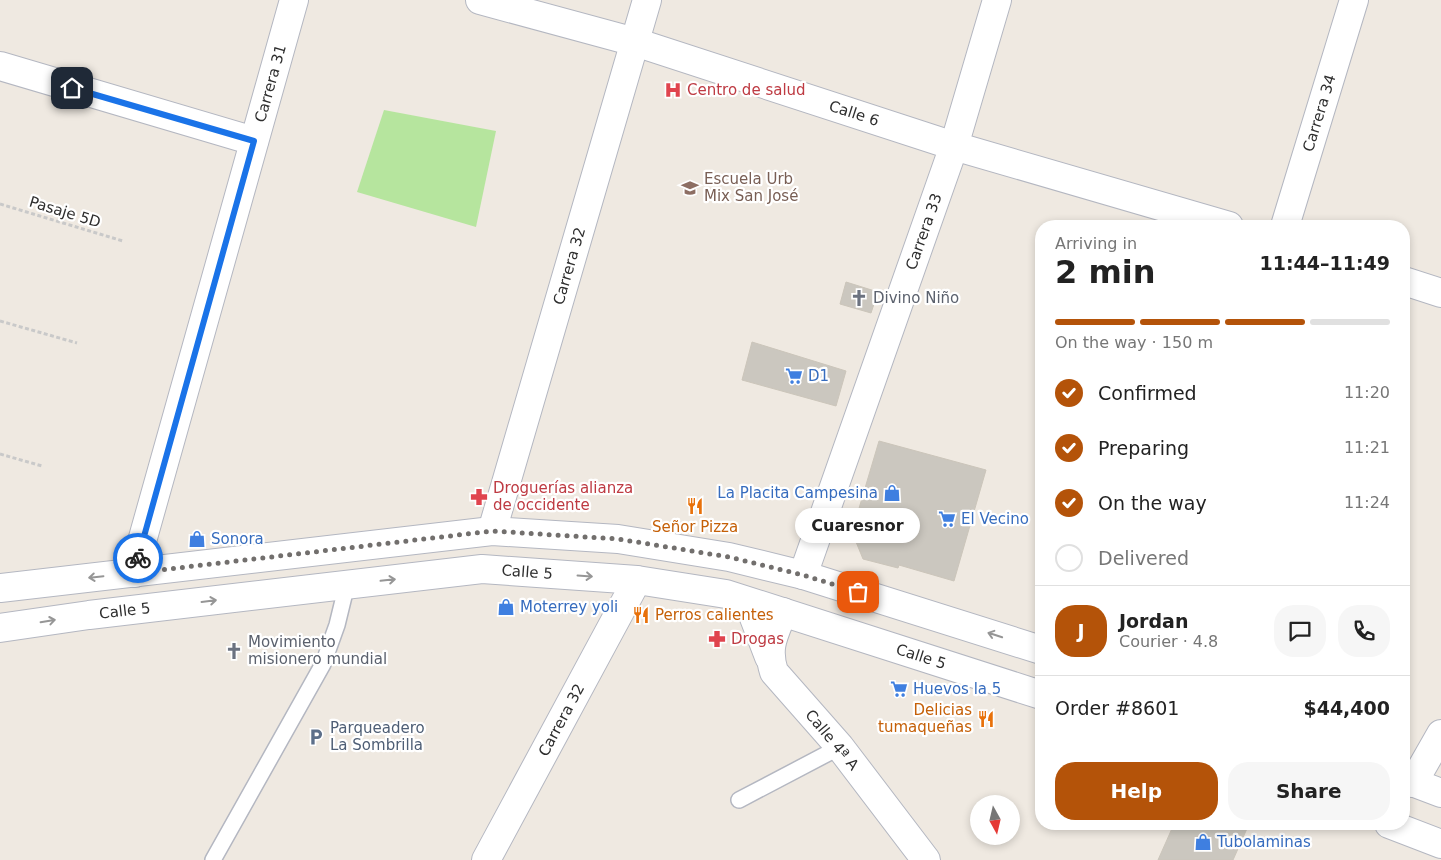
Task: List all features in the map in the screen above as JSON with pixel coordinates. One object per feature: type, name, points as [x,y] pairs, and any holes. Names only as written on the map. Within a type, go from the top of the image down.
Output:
[{"type":"street","name":"Carrera 31","points":[[135,573],[139,552],[294,0]]},
{"type":"street","name":"Calle 6","points":[[480,0],[635,42],[954,146],[1208,220]]},
{"type":"street","name":"Carrera 32","points":[[492,531],[647,0]]},
{"type":"street","name":"Carrera 33","points":[[803,575],[954,146],[997,0]]},
{"type":"street","name":"Carrera 34","points":[[1287,220],[1354,0]]},
{"type":"street","points":[[0,66],[254,141]]},
{"type":"street","points":[[1410,283],[1441,294]]},
{"type":"street","points":[[0,588],[492,531],[618,539],[729,557],[803,575],[1035,648]]},
{"type":"street","name":"Calle 5","points":[[0,628],[90,615],[482,569],[637,580],[726,594],[1035,693]]},
{"type":"street","name":"Carrera 32","points":[[486,860],[637,580]]},
{"type":"street","name":"Calle 4ª A","points":[[748,602],[774,672],[840,747],[926,860]]},
{"type":"street","points":[[769,657],[771,644],[783,612]]},
{"type":"street","points":[[1410,780],[1441,734]]},
{"type":"street","points":[[1410,781],[1441,793]]},
{"type":"street","points":[[1405,830],[1441,844]]},
{"type":"lane","points":[[213,860],[323,664],[337,625],[347,584]]},
{"type":"lane","points":[[739,800],[840,747]]},
{"type":"path","name":"Pasaje 5D","points":[[0,204],[123,241]]},
{"type":"path","points":[[0,321],[76,343]]},
{"type":"path","points":[[0,454],[42,466]]},
{"type":"green space","points":[[384,110],[496,131],[476,227],[357,192]]},
{"type":"building","name":"Divino Niño","points":[[846,282],[878,292],[871,313],[840,304]]},
{"type":"building","name":"D1","points":[[752,342],[846,371],[836,406],[742,380]]},
{"type":"building","points":[[879,441],[986,470],[954,581],[899,565],[898,568],[863,559],[852,532]]},
{"type":"building","name":"Tubolaminas","points":[[1171,830],[1246,830],[1233,860],[1158,860]]},
{"type":"way so far","points":[[138,558],[135,573],[492,531],[618,539],[729,557],[803,575],[858,592]]},
{"type":"place","name":"Centro de salud","points":[[673,90]]},
{"type":"place","name":"Escuela Urb Mix San José","points":[[690,188]]},
{"type":"place","name":"Divino Niño","points":[[859,298]]},
{"type":"place","name":"D1","points":[[794,376]]},
{"type":"place","name":"La Placita Campesina","points":[[892,493]]},
{"type":"place","name":"Droguerías alianza de occidente","points":[[479,497]]},
{"type":"place","name":"Señor Pizza","points":[[695,506]]},
{"type":"place","name":"El Vecino","points":[[947,519]]},
{"type":"place","name":"Sonora","points":[[197,539]]},
{"type":"place","name":"Cuaresnor","points":[[858,592]]},
{"type":"place","name":"Moterrey yoli","points":[[506,607]]},
{"type":"place","name":"Perros calientes","points":[[641,615]]},
{"type":"place","name":"Drogas","points":[[717,639]]},
{"type":"place","name":"Movimiento misionero mundial","points":[[234,651]]},
{"type":"place","name":"Huevos la 5","points":[[899,689]]},
{"type":"place","name":"Delicias tumaqueñas","points":[[986,719]]},
{"type":"place","name":"Parqueadero La Sombrilla","points":[[316,737]]},
{"type":"place","name":"Tubolaminas","points":[[1203,842]]},
{"type":"route","points":[[72,88],[254,141],[138,558]]}]
